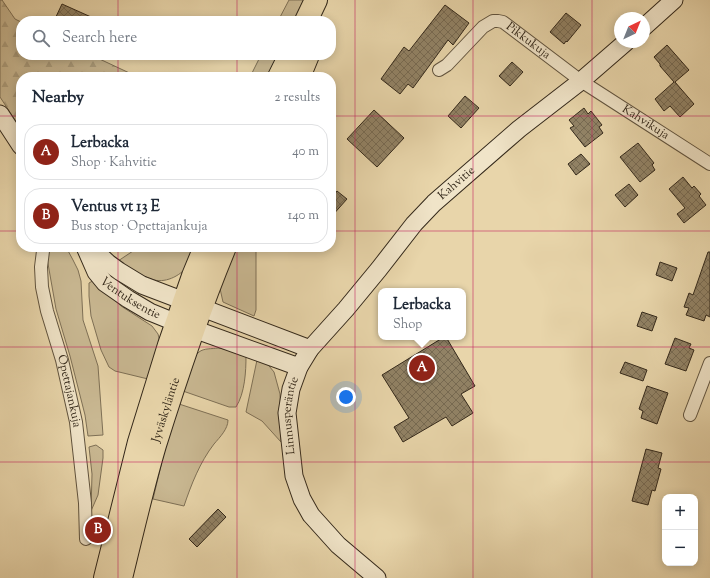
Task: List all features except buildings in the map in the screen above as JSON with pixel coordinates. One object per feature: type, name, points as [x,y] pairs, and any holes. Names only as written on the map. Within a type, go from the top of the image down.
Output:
[{"type":"highway","points":[[308,16],[316,0]]},
{"type":"highway","points":[[324,16],[331,0]]},
{"type":"highway","points":[[282,72],[288,60]]},
{"type":"highway","points":[[302,72],[306,60]]},
{"type":"highway","name":"Jyväskyläntie","points":[[193,304],[193,276],[203,252]]},
{"type":"highway","name":"Jyväskyläntie","points":[[105,578],[139,442],[193,304],[211,280],[223,252]]},
{"type":"highway","name":"Jyväskyläntie","points":[[121,578],[185,326]]},
{"type":"street","points":[[650,22],[674,0]]},
{"type":"street","name":"Pikkukuja","points":[[439,70],[448,65],[483,27],[493,21],[498,21],[504,22],[581,81]]},
{"type":"street","name":"Kahvitie","points":[[310,349],[346,309],[414,224],[434,203],[519,129],[581,81],[619,48]]},
{"type":"street","name":"Kahvikuja","points":[[581,81],[710,164]]},
{"type":"street","points":[[0,114],[16,138]]},
{"type":"street","name":"Opettajankuja","points":[[42,252],[42,287],[47,311],[62,360],[76,422],[85,503],[86,539]]},
{"type":"street","name":"Ventuksentie","points":[[87,252],[96,272],[105,283],[150,312],[185,326]]},
{"type":"street","name":"Ventuksentie","points":[[96,252],[120,272],[142,285],[193,304]]},
{"type":"street","points":[[193,304],[310,349]]},
{"type":"street","name":"Linnusperäntie","points":[[185,326],[299,367]]},
{"type":"street","name":"Linnusperäntie","points":[[310,349],[299,367],[291,389],[287,413],[294,476],[302,499],[311,515],[338,546],[377,578]]},
{"type":"street","points":[[690,415],[710,363]]},
{"type":"green space","points":[[0,0],[2,0],[16,20],[16,60],[102,60],[127,72],[16,72],[16,121],[0,97]]},
{"type":"green space","points":[[289,0],[309,0],[301,16],[281,16]]},
{"type":"green space","points":[[258,60],[281,60],[275,72],[252,72]]},
{"type":"green space","points":[[49,252],[69,252],[78,270],[81,281],[83,320],[98,366],[103,435],[88,436],[85,415],[56,309],[47,258]]},
{"type":"green space","points":[[132,252],[194,252],[189,264],[182,272],[169,279],[159,281],[135,272],[118,261]]},
{"type":"green space","points":[[231,252],[256,252],[256,310],[254,316],[223,302],[219,284]]},
{"type":"green space","points":[[96,279],[105,291],[121,306],[152,326],[158,334],[160,342],[148,379],[115,371],[109,367],[101,350],[91,316],[89,283]]},
{"type":"green space","points":[[218,348],[231,350],[246,356],[243,389],[236,407],[229,407],[180,390],[190,364],[196,355],[203,350]]},
{"type":"green space","points":[[257,360],[265,361],[274,372],[280,394],[281,442],[262,421],[246,412]]},
{"type":"green space","points":[[176,403],[228,420],[225,430],[200,466],[184,506],[153,499]]},
{"type":"green space","points":[[96,445],[103,450],[103,458],[98,495],[91,511],[92,474],[89,447]]},
{"type":"place","name":"Lerbacka","points":[[422,368]]},
{"type":"place","name":"Ventus vt 13 E","points":[[98,530]]}]
